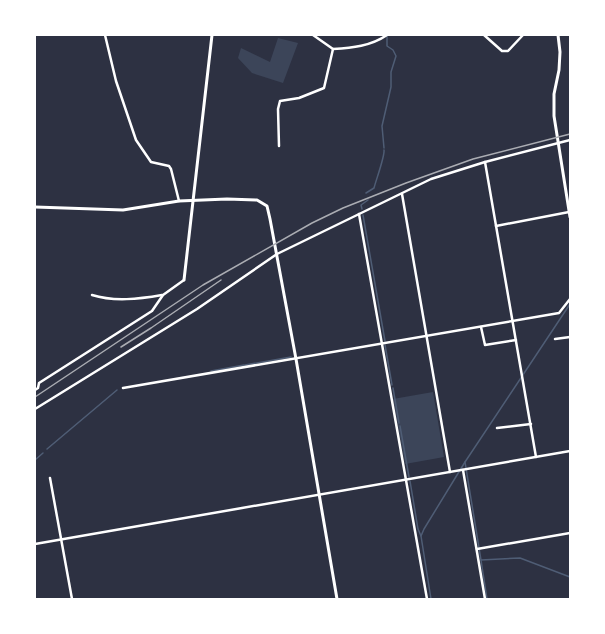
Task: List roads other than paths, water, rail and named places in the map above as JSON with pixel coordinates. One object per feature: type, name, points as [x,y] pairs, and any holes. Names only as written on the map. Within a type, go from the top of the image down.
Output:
[{"type":"street","points":[[105,35],[116,81],[136,140],[151,162],[169,166],[179,201]]},
{"type":"street","points":[[35,390],[38,388],[39,383],[152,311],[162,295],[184,280],[212,35]]},
{"type":"street","points":[[312,35],[333,49],[359,47],[371,42],[377,42],[387,35]]},
{"type":"street","points":[[484,35],[502,51],[508,51],[523,35]]},
{"type":"street","points":[[558,35],[559,70],[554,94],[554,116],[570,217]]},
{"type":"street","points":[[279,146],[278,109],[280,101],[299,98],[324,88],[333,49]]},
{"type":"street","points":[[35,409],[197,309],[277,254],[402,194],[431,178],[484,162],[570,140]]},
{"type":"street","points":[[484,162],[536,457]]},
{"type":"street","points":[[402,194],[450,472]]},
{"type":"street","points":[[35,207],[124,210],[194,200],[257,200],[267,206],[296,359],[337,599]]},
{"type":"street","points":[[496,226],[569,212]]},
{"type":"street","points":[[359,214],[427,599]]},
{"type":"street","points":[[92,295],[100,298],[139,299],[162,295]]},
{"type":"street","points":[[123,388],[559,313],[570,299]]},
{"type":"street","points":[[481,326],[485,345],[516,340]]},
{"type":"street","points":[[555,339],[570,337]]},
{"type":"street","points":[[497,428],[530,424]]},
{"type":"street","points":[[35,544],[570,451]]},
{"type":"street","points":[[463,470],[485,599]]},
{"type":"street","points":[[50,478],[72,599]]},
{"type":"street","points":[[477,549],[570,533]]},
{"type":"waterway","points":[[384,148],[382,126],[391,87],[391,72],[396,56],[393,50],[387,46],[387,36]]},
{"type":"waterway","points":[[366,193],[374,188],[382,163],[384,150]]},
{"type":"waterway","points":[[362,209],[361,205],[368,200]]},
{"type":"waterway","points":[[363,215],[385,341]]},
{"type":"waterway","points":[[431,599],[421,536],[424,529],[465,462],[570,304]]},
{"type":"waterway","points":[[385,345],[392,385]]},
{"type":"waterway","points":[[245,365],[291,357]]},
{"type":"waterway","points":[[211,371],[244,365]]},
{"type":"waterway","points":[[393,388],[399,423]]},
{"type":"waterway","points":[[47,449],[117,390]]},
{"type":"waterway","points":[[400,426],[409,477]]},
{"type":"waterway","points":[[35,460],[43,453]]},
{"type":"waterway","points":[[465,462],[481,560],[520,558],[570,577]]},
{"type":"waterway","points":[[410,481],[418,529],[421,536]]},
{"type":"waterway","points":[[481,560],[487,599]]},
{"type":"railway","points":[[35,397],[203,285],[312,223],[343,208],[473,159],[570,134]]},
{"type":"railway","points":[[121,347],[221,280]]}]
